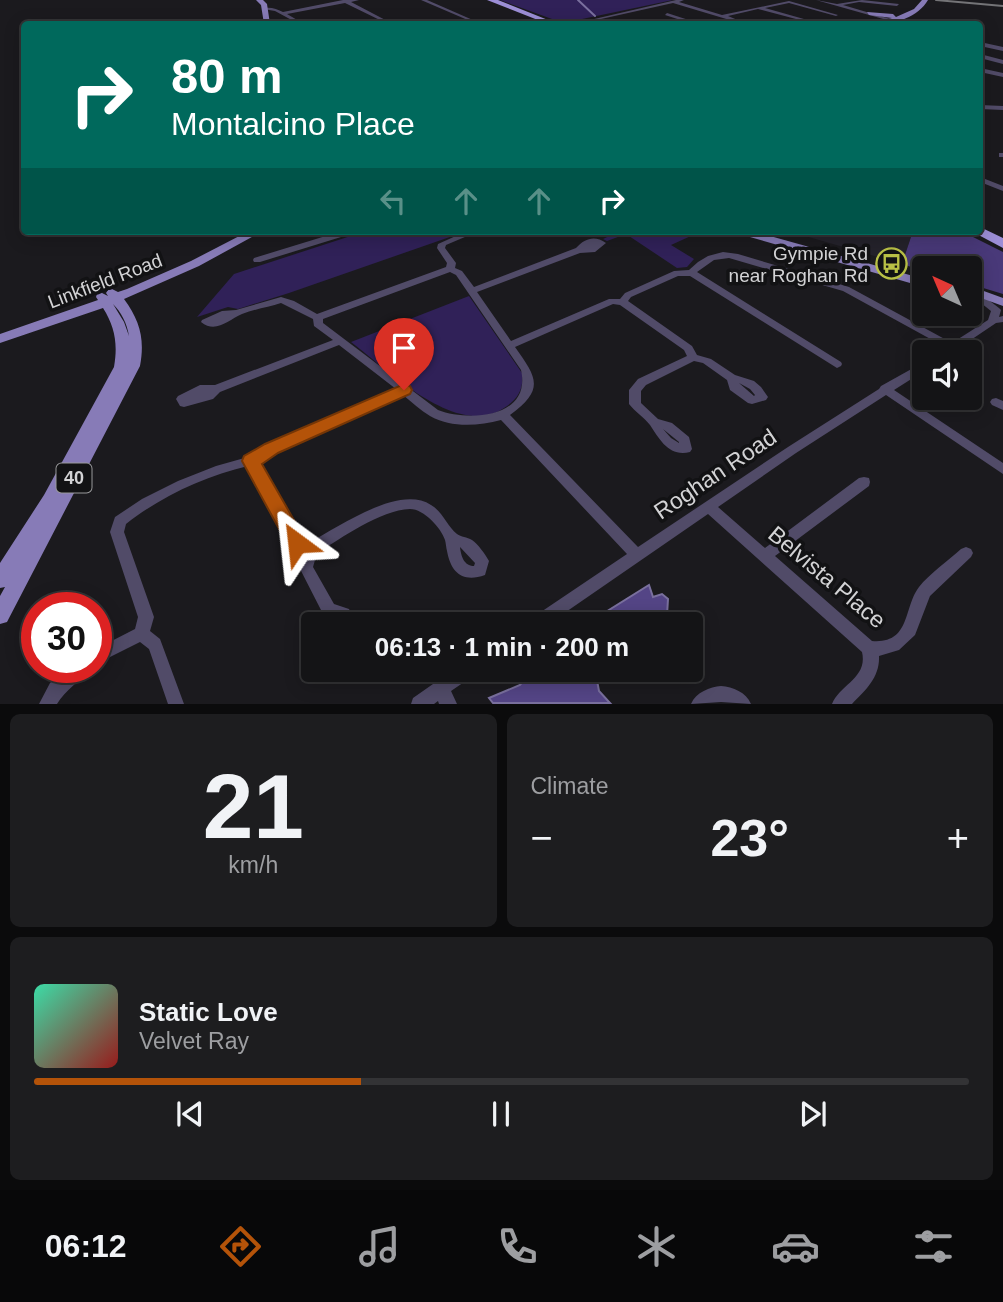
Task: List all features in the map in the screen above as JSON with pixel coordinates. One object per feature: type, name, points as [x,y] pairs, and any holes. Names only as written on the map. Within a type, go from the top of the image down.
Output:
[{"type":"highway","points":[[480,0],[533,21]]},
{"type":"highway","points":[[491,0],[546,21]]},
{"type":"highway","points":[[983,223],[1003,233]]},
{"type":"highway","points":[[983,234],[1003,244]]},
{"type":"main road","points":[[259,0],[265,9],[267,21]]},
{"type":"main road","points":[[869,13],[896,21],[916,20],[926,11],[928,2]]},
{"type":"main road","points":[[896,21],[928,2]]},
{"type":"main road","name":"Linkfield Road","points":[[0,330],[113,303],[235,235]]},
{"type":"main road","name":"Linkfield Road","points":[[0,339],[160,286],[165,279],[249,235]]},
{"type":"main road","points":[[754,235],[912,280]]},
{"type":"main road","points":[[776,235],[912,274]]},
{"type":"main road","points":[[982,297],[1003,303]]},
{"type":"main road","points":[[82,312],[113,303]]},
{"type":"main road","name":"40","points":[[0,580],[50,500],[118,374],[125,344],[113,303]]},
{"type":"main road","name":"40","points":[[0,615],[133,366],[137,338],[133,322],[113,303]]},
{"type":"street","points":[[283,13],[357,0]]},
{"type":"street","points":[[423,0],[473,21]]},
{"type":"street","points":[[594,21],[592,20],[682,0],[695,7]]},
{"type":"street","points":[[818,0],[896,21]]},
{"type":"street","points":[[344,1],[385,21]]},
{"type":"street","points":[[723,16],[787,1],[839,16]]},
{"type":"street","points":[[837,5],[850,1],[874,2],[873,6],[896,7]]},
{"type":"street","points":[[674,2],[736,21]]},
{"type":"street","points":[[837,5],[869,13]]},
{"type":"street","points":[[760,8],[805,21]]},
{"type":"street","points":[[265,9],[275,9],[297,21]]},
{"type":"street","points":[[667,14],[687,21]]},
{"type":"street","points":[[983,44],[1002,49]]},
{"type":"street","points":[[983,57],[1003,62]]},
{"type":"street","points":[[983,66],[992,61]]},
{"type":"street","points":[[983,69],[1003,75]]},
{"type":"street","points":[[983,107],[1003,108]]},
{"type":"street","points":[[983,180],[1003,189]]},
{"type":"street","points":[[257,260],[338,235]]},
{"type":"street","points":[[450,269],[452,263],[441,248],[442,244],[465,235]]},
{"type":"street","points":[[472,291],[579,250]]},
{"type":"street","points":[[692,273],[699,264],[712,257],[722,254],[735,256],[846,289],[934,340]]},
{"type":"street","points":[[236,313],[281,300],[287,301],[307,316],[318,317],[450,269],[459,273],[526,370],[529,382],[523,400],[503,415],[480,421],[450,419],[434,413],[318,324],[318,317]]},
{"type":"street","points":[[623,302],[628,295],[677,273],[692,273],[837,364]]},
{"type":"street","points":[[964,340],[998,320],[996,310],[982,300]]},
{"type":"street","points":[[510,345],[612,301],[623,302],[688,348],[693,357]]},
{"type":"street","points":[[216,389],[341,341]]},
{"type":"street","points":[[654,422],[635,404],[635,390],[642,382],[693,357],[707,361],[732,378]]},
{"type":"street","name":"Roghan Road","points":[[553,612],[708,506],[912,373]]},
{"type":"street","points":[[885,389],[1003,469]]},
{"type":"street","points":[[112,649],[141,634],[145,617],[117,532],[120,521],[146,502],[231,466],[251,461],[271,449],[404,390]]},
{"type":"street","points":[[503,415],[636,555]]},
{"type":"street","points":[[251,461],[297,543],[311,550]]},
{"type":"street","points":[[765,556],[864,482]]},
{"type":"street","points":[[328,612],[306,567],[311,550],[393,507],[410,503],[423,506],[434,513],[452,538]]},
{"type":"street","name":"Belvista Place","points":[[708,506],[869,648],[883,649],[894,645],[910,630],[924,592],[965,553]]},
{"type":"street","points":[[329,609],[338,612]]},
{"type":"street","points":[[141,634],[155,644],[176,704]]},
{"type":"street","points":[[840,704],[870,674],[874,660],[869,648]]},
{"type":"street","points":[[419,704],[450,682]]},
{"type":"street","points":[[47,704],[63,683]]},
{"type":"street","points":[[440,689],[449,704]]},
{"type":"street","points":[[699,704],[712,694],[722,693],[731,695],[743,704]]},
{"type":"shaded area","points":[[500,0],[673,0],[573,21],[558,21]]},
{"type":"shaded area","points":[[354,235],[456,235],[289,293],[238,309],[228,307],[197,317],[234,274]]},
{"type":"shaded area","points":[[612,235],[623,235],[607,241],[603,239]]},
{"type":"shaded area","points":[[628,235],[693,235],[671,245],[694,259],[687,267],[677,268]]},
{"type":"shaded area","points":[[802,235],[912,235],[902,264]]},
{"type":"shaded area","points":[[912,235],[969,235],[1003,252],[1003,294],[982,288],[982,256],[912,256],[912,267],[902,264]]},
{"type":"shaded area","points":[[469,296],[522,373],[521,389],[504,408],[485,415],[465,415],[444,408],[403,383],[351,342]]},
{"type":"shaded area","points":[[649,585],[653,597],[662,594],[668,599],[667,612],[606,612]]},
{"type":"shaded area","points":[[522,682],[597,682],[599,691],[610,703],[493,703],[489,698]]},
{"type":"waterway","points":[[578,0],[595,16]]},
{"type":"railway","points":[[936,0],[1003,6]]},
{"type":"place","name":"Gympie Rd near Roghan Rd","points":[[891,264]]},
{"type":"route","points":[[297,543],[251,461],[271,449],[404,390]]}]
